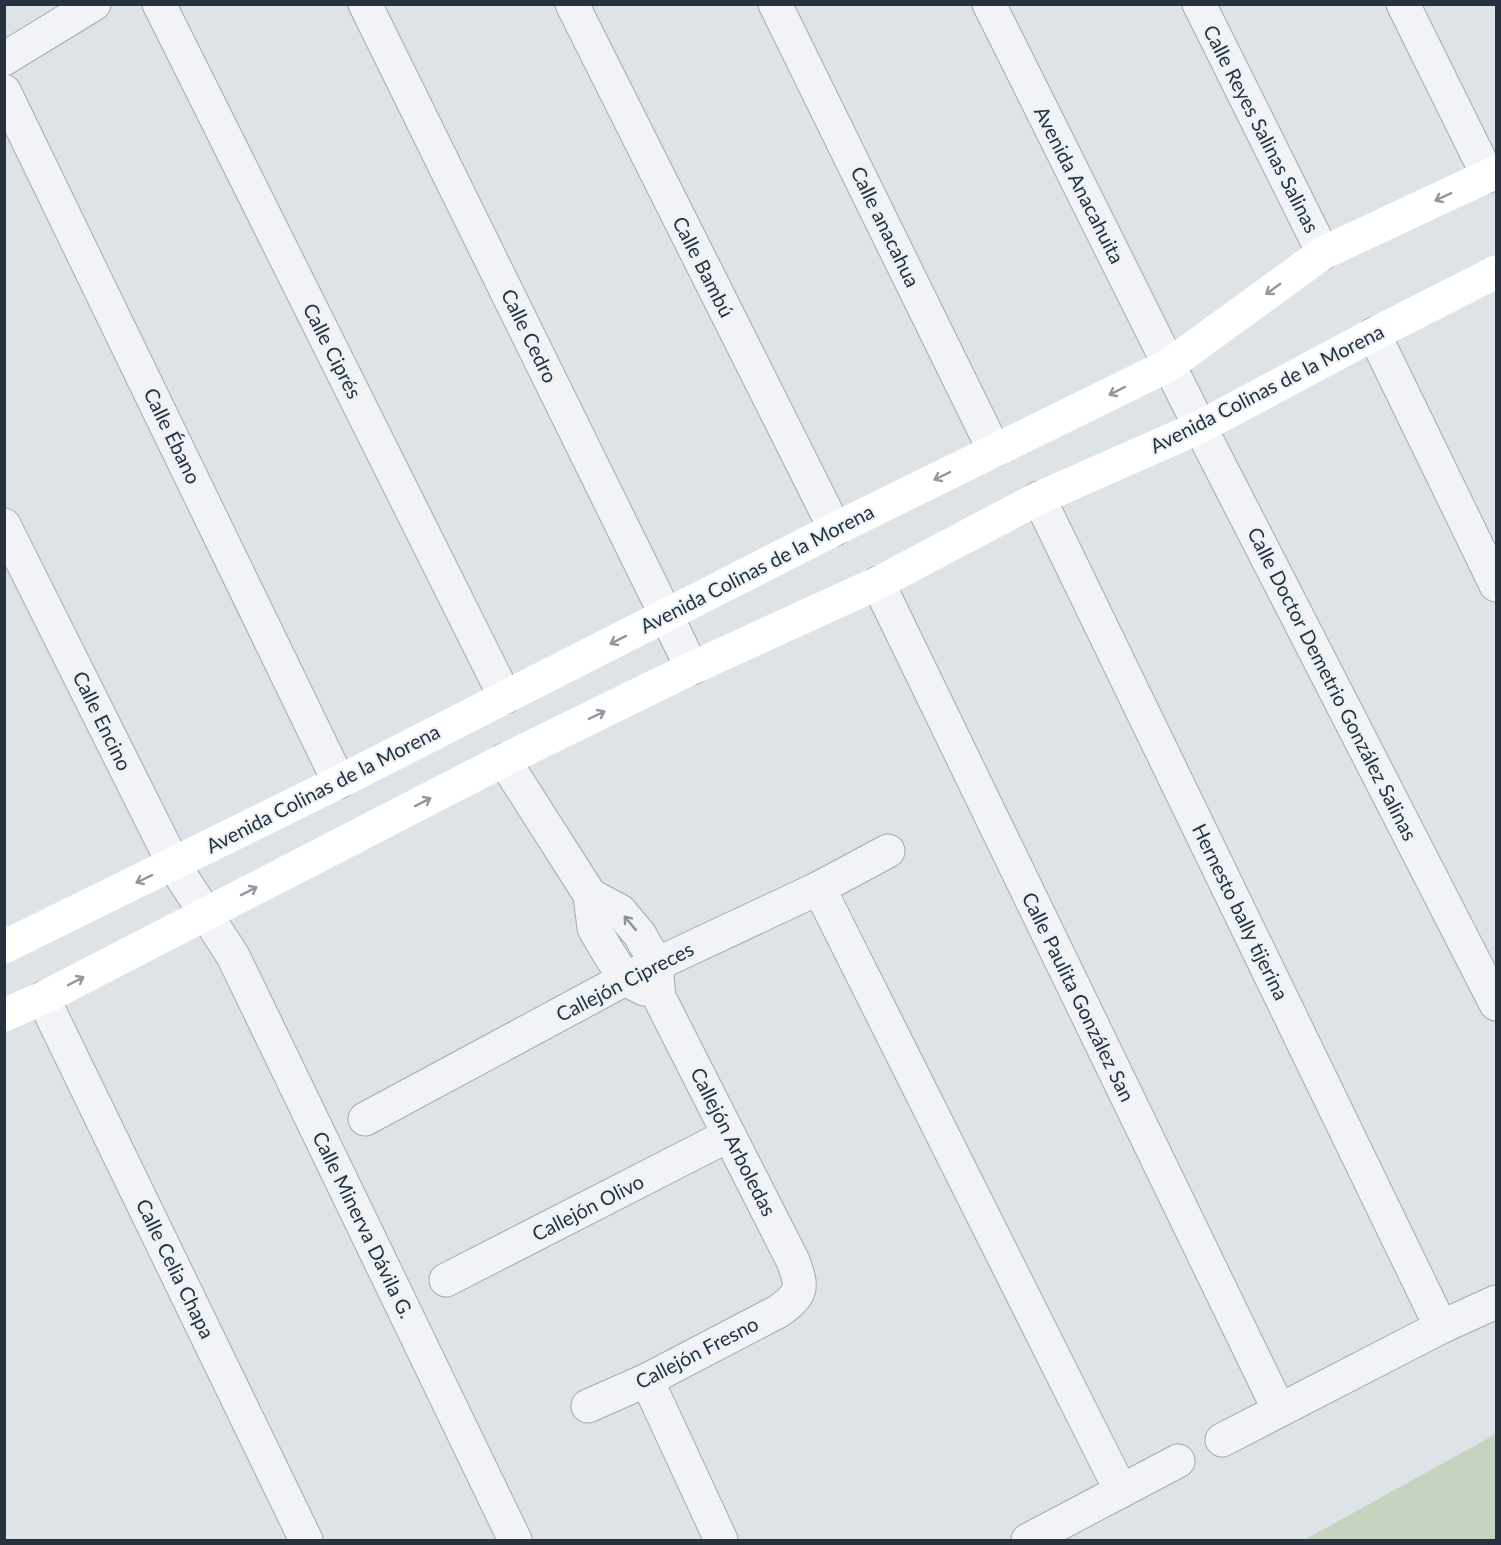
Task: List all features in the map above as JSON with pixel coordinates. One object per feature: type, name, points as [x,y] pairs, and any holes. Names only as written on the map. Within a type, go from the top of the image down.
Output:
[{"type":"street","points":[[4,59],[94,4]]},
{"type":"street","name":"Calle Ciprés","points":[[159,4],[505,698]]},
{"type":"street","name":"Calle Cedro","points":[[365,4],[692,668]]},
{"type":"street","name":"Calle Bambú","points":[[572,4],[835,529]]},
{"type":"street","name":"Calle anacahua","points":[[775,4],[994,450]]},
{"type":"street","name":"Avenida Anacahuita","points":[[989,4],[1169,364]]},
{"type":"street","name":"Calle Reyes Salinas Salinas","points":[[1199,4],[1323,253]]},
{"type":"street","points":[[1403,4],[1492,174]]},
{"type":"street","name":"Calle Ébano","points":[[4,91],[339,782]]},
{"type":"street","name":"Avenida Colinas de la Morena","points":[[4,947],[174,865],[835,529],[1169,364],[1323,253],[1492,174]]},
{"type":"street","name":"Avenida Colinas de la Morena","points":[[4,1015],[43,998],[504,760],[692,668],[878,583],[1039,498],[1200,427],[1374,334],[1497,273]]},
{"type":"street","points":[[1374,334],[1497,585]]},
{"type":"street","name":"Calle Doctor Demetrio González Salinas","points":[[1169,364],[1497,1004]]},
{"type":"street","name":"Hernesto bally tijerina","points":[[1039,498],[1441,1327]]},
{"type":"street","name":"Calle Encino","points":[[4,525],[174,865],[205,914]]},
{"type":"street","name":"Calle Paulita González San","points":[[878,583],[1279,1410]]},
{"type":"street","name":"Callejón Arboledas","points":[[504,760],[590,895],[594,928],[625,979]]},
{"type":"street","name":"Callejón Cipreces","points":[[365,1119],[625,979],[819,888],[888,851]]},
{"type":"street","points":[[819,888],[1121,1491]]},
{"type":"street","name":"Callejón Arboledas","points":[[590,895],[620,911],[640,935],[656,964],[658,997],[793,1261],[800,1290]]},
{"type":"street","name":"Calle Minerva Dávila G.","points":[[205,914],[233,956],[515,1540]]},
{"type":"street","points":[[625,979],[658,997]]},
{"type":"street","name":"Calle Celia Chapa","points":[[43,998],[306,1540]]},
{"type":"street","name":"Callejón Olivo","points":[[446,1280],[729,1135]]},
{"type":"street","name":"Callejón Fresno","points":[[588,1406],[647,1380],[779,1311],[791,1302],[800,1290]]},
{"type":"street","points":[[1222,1440],[1441,1327],[1497,1302]]},
{"type":"street","points":[[647,1380],[721,1540]]},
{"type":"street","points":[[1028,1540],[1178,1461]]},
{"type":"green space","points":[[1496,1434],[1496,1540],[1304,1540]]}]
